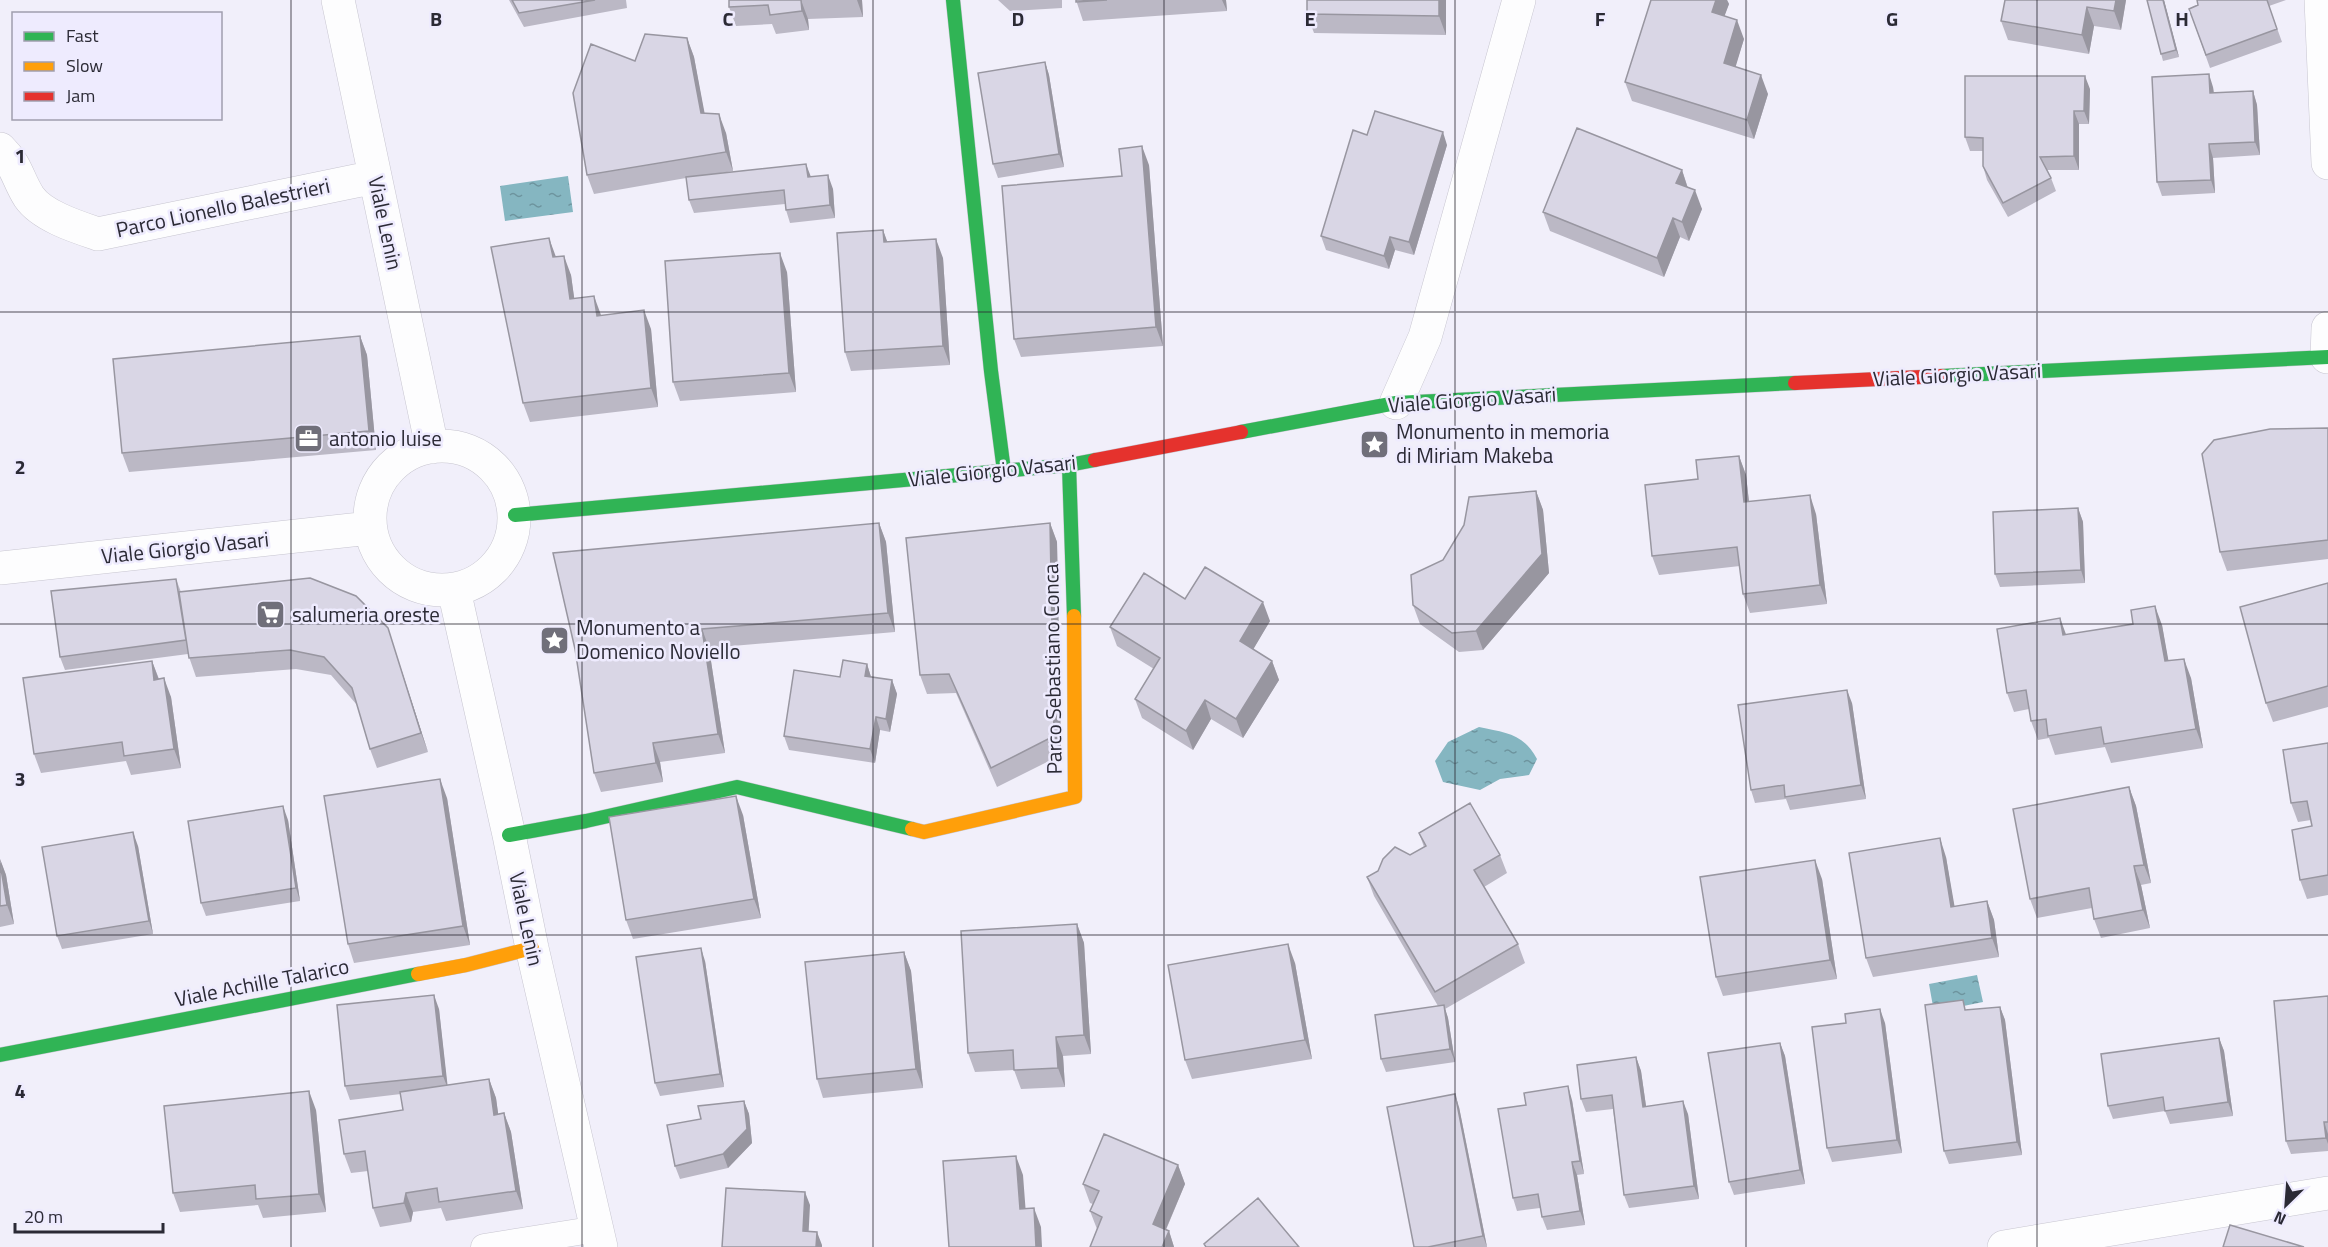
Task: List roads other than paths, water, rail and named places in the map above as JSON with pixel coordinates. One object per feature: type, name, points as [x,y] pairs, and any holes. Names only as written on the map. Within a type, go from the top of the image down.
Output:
[{"type":"street","name":"Viale Lenin","points":[[338,0],[432,447]]},
{"type":"street","points":[[953,0],[991,371],[1004,471]]},
{"type":"street","points":[[1396,403],[1425,337],[1519,0]]},
{"type":"street","points":[[2321,0],[2328,163]]},
{"type":"street","name":"Parco Lionello Balestrieri","points":[[0,149],[12,161],[30,198],[61,222],[98,234],[375,177]]},
{"type":"street","name":"Viale Giorgio Vasari","points":[[515,515],[1069,465],[1396,403],[2328,347]]},
{"type":"street","points":[[445,445],[470,450],[491,464],[510,489],[515,515],[512,540],[498,566],[478,581],[454,590],[428,589],[405,580],[394,572],[378,552],[370,528],[370,503],[380,479],[397,460],[420,448],[445,445]]},
{"type":"street","name":"Parco Sebastiano Conca","points":[[509,835],[586,821],[737,787],[924,832],[1075,797],[1069,465]]},
{"type":"street","name":"Viale Giorgio Vasari","points":[[0,568],[370,528]]},
{"type":"street","name":"Viale Lenin","points":[[454,590],[532,948],[599,1238]]},
{"type":"street","name":"Viale Achille Talarico","points":[[0,1055],[466,965],[532,948]]},
{"type":"street","points":[[2004,1247],[2328,1193]]},
{"type":"lane","points":[[484,1247],[599,1238]]},
{"type":"water","points":[[568,176],[573,212],[505,221],[500,186]]},
{"type":"water","points":[[1479,727],[1513,736],[1526,744],[1537,759],[1529,775],[1500,779],[1480,790],[1443,782],[1435,761],[1448,742]]},
{"type":"water","points":[[1977,975],[1983,1002],[1934,1012],[1929,984]]},
{"type":"place","name":"antonio luise","points":[[308,439]]},
{"type":"place","name":"Monumento in memoria di Miriam Makeba","points":[[1375,444]]},
{"type":"place","name":"salumeria oreste","points":[[271,615]]},
{"type":"place","name":"Monumento a Domenico Noviello","points":[[555,640]]}]
